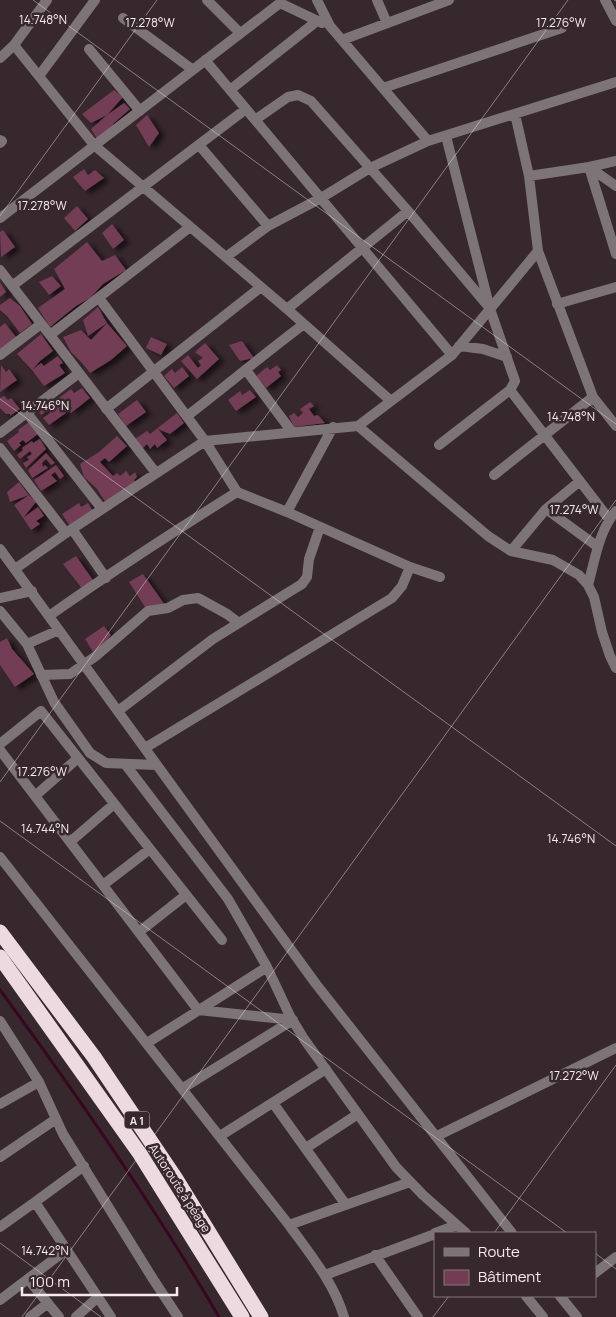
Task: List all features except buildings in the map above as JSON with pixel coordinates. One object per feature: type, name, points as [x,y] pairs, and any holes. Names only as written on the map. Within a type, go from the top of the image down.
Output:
[{"type":"highway","name":"A 1","points":[[0,932],[94,1057],[176,1179],[261,1317]]},
{"type":"highway","name":"Autoroute à péage","points":[[0,956],[140,1154],[224,1285],[242,1317]]},
{"type":"street","points":[[0,58],[14,45],[47,0]]},
{"type":"street","points":[[39,76],[95,0]]},
{"type":"street","points":[[207,0],[240,33]]},
{"type":"street","points":[[317,0],[330,26],[428,141]]},
{"type":"street","points":[[377,0],[387,23]]},
{"type":"street","points":[[342,40],[433,3],[449,0]]},
{"type":"street","points":[[605,0],[616,21]]},
{"type":"street","points":[[0,218],[280,1],[316,21],[330,26]]},
{"type":"street","points":[[123,18],[193,70]]},
{"type":"street","points":[[230,90],[316,21]]},
{"type":"street","points":[[383,88],[562,28]]},
{"type":"street","points":[[14,45],[94,145],[142,188],[287,309],[391,401]]},
{"type":"street","points":[[89,49],[140,111]]},
{"type":"street","points":[[205,60],[362,248],[456,350],[483,349],[507,357]]},
{"type":"street","points":[[226,257],[268,226],[321,198],[370,168],[428,141],[616,82]]},
{"type":"street","points":[[255,120],[288,97],[298,94],[311,101],[408,211],[490,309]]},
{"type":"street","points":[[12,286],[246,110]]},
{"type":"street","points":[[515,114],[529,176],[538,251],[594,397],[616,426]]},
{"type":"street","points":[[439,445],[510,390],[515,381],[490,309],[446,136]]},
{"type":"street","points":[[199,145],[268,226]]},
{"type":"street","points":[[529,176],[616,161]]},
{"type":"street","points":[[589,167],[616,186]]},
{"type":"street","points":[[589,167],[616,254]]},
{"type":"street","points":[[287,309],[408,211]]},
{"type":"street","points":[[50,336],[190,227]]},
{"type":"street","points":[[16,569],[69,531],[205,441],[358,426],[456,350],[538,251]]},
{"type":"street","points":[[0,270],[156,473]]},
{"type":"street","points":[[557,304],[616,286]]},
{"type":"street","points":[[106,409],[261,287]]},
{"type":"street","points":[[99,298],[155,371],[205,441],[237,492],[410,567],[440,577]]},
{"type":"street","points":[[0,355],[41,324]]},
{"type":"street","points":[[187,416],[246,370],[257,359],[304,324]]},
{"type":"street","points":[[246,370],[292,432]]},
{"type":"street","points":[[0,433],[79,373]]},
{"type":"street","points":[[510,390],[580,481],[612,515],[598,546],[588,585]]},
{"type":"street","points":[[494,475],[594,397]]},
{"type":"street","points":[[27,413],[102,509]]},
{"type":"street","points":[[358,426],[488,536],[511,551],[554,560],[579,575],[588,585],[594,597],[602,632],[616,668]]},
{"type":"street","points":[[286,512],[333,428]]},
{"type":"street","points":[[0,448],[106,578]]},
{"type":"street","points":[[511,551],[546,509],[580,481]]},
{"type":"street","points":[[49,616],[177,529],[237,492]]},
{"type":"street","points":[[546,509],[598,546]]},
{"type":"street","points":[[118,711],[213,639],[302,584],[307,577],[309,559],[320,527]]},
{"type":"street","points":[[0,548],[316,984],[511,1232]]},
{"type":"street","points":[[145,748],[392,598],[402,586],[410,567]]},
{"type":"street","points":[[0,598],[32,592]]},
{"type":"street","points":[[41,675],[70,674],[96,656],[148,611],[168,608],[183,600],[198,598],[239,623]]},
{"type":"street","points":[[0,611],[27,644],[54,702],[90,753],[106,763],[157,765]]},
{"type":"street","points":[[27,644],[59,630]]},
{"type":"street","points":[[0,744],[41,710],[222,940]]},
{"type":"street","points":[[0,750],[198,1010],[293,1020]]},
{"type":"street","points":[[35,796],[78,758]]},
{"type":"street","points":[[125,764],[228,899],[267,967],[293,1020],[396,1168],[465,1232]]},
{"type":"street","points":[[70,842],[114,804]]},
{"type":"street","points":[[103,885],[150,849]]},
{"type":"street","points":[[0,857],[289,1225],[325,1275],[344,1317]]},
{"type":"street","points":[[139,932],[186,895]]},
{"type":"street","points":[[147,1043],[267,967]]},
{"type":"street","points":[[183,1088],[293,1020]]},
{"type":"street","points":[[1,1026],[39,1082],[56,1119],[172,1315]]},
{"type":"street","points":[[436,1136],[616,1048]]},
{"type":"street","points":[[220,1136],[326,1069]]},
{"type":"street","points":[[0,1104],[39,1082]]},
{"type":"street","points":[[273,1103],[346,1205]]},
{"type":"street","points":[[306,1148],[358,1114]]},
{"type":"street","points":[[0,1158],[56,1119]]},
{"type":"street","points":[[0,1227],[84,1166]]},
{"type":"street","points":[[289,1225],[410,1182]]},
{"type":"street","points":[[35,1202],[111,1317]]},
{"type":"street","points":[[438,1232],[457,1225]]},
{"type":"street","points":[[325,1275],[434,1233]]},
{"type":"street","points":[[0,1300],[66,1250]]},
{"type":"street","points":[[375,1255],[418,1317]]},
{"type":"street","points":[[596,1271],[616,1257]]},
{"type":"street","points":[[28,1279],[59,1317]]},
{"type":"street","points":[[76,1317],[98,1297]]},
{"type":"street","points":[[527,1297],[543,1317]]},
{"type":"street","points":[[562,1297],[576,1317]]},
{"type":"street","points":[[30,1317],[48,1303]]},
{"type":"waterway","points":[[0,990],[114,1151],[168,1233],[219,1317]]}]
